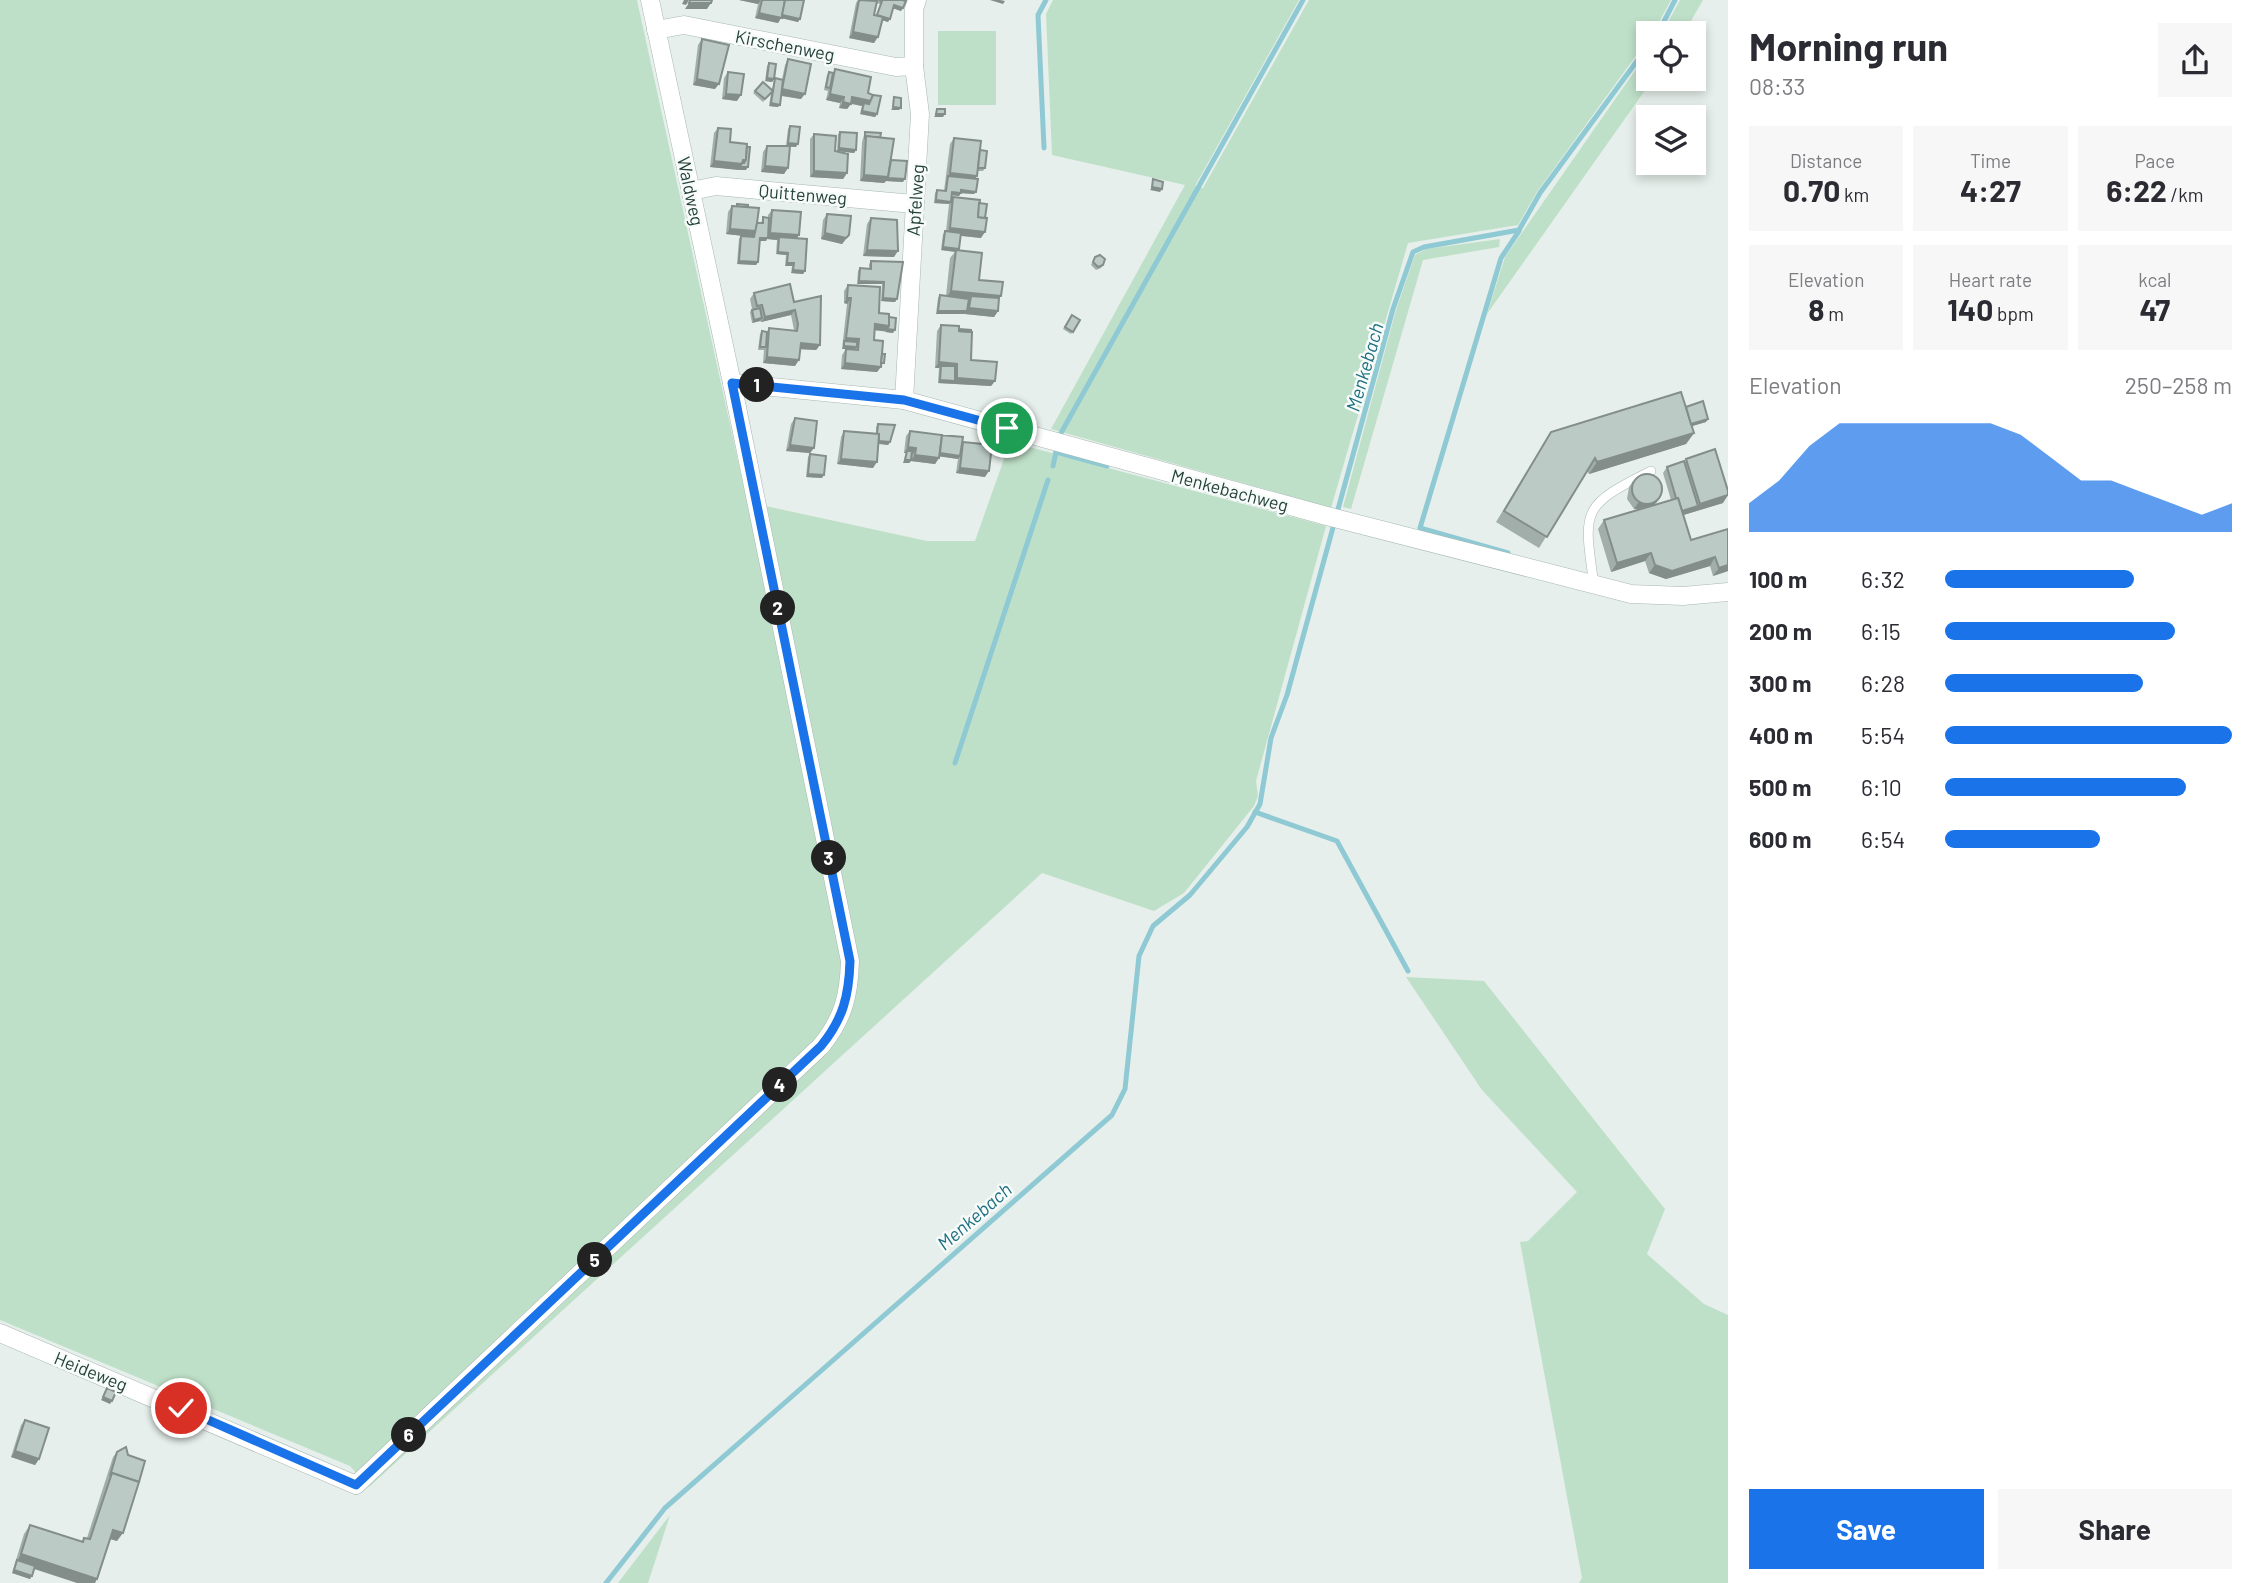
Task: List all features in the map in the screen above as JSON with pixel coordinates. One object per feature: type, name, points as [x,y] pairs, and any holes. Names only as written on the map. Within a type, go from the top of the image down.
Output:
[{"type":"street","name":"Waldweg","points":[[650,0],[732,383]]},
{"type":"street","name":"Apfelweg","points":[[904,400],[920,114],[914,66],[914,9],[918,0]]},
{"type":"street","name":"Kirschenweg","points":[[656,30],[684,26],[896,67],[914,66]]},
{"type":"street","name":"Quittenweg","points":[[691,191],[716,186],[914,204]]},
{"type":"street","name":"Menkebachweg","points":[[732,383],[904,400],[1323,515],[1631,594],[1683,596],[1728,592]]},
{"type":"street","name":"Heideweg","points":[[0,1333],[190,1411],[356,1485],[821,1046],[837,1026],[849,995],[850,961],[732,383]]},
{"type":"lane","points":[[1594,585],[1586,530],[1593,508],[1614,490],[1651,471]]},
{"type":"green space","points":[[0,0],[637,0],[747,502],[927,541],[975,541],[1010,442],[1326,526],[1256,781],[1258,796],[1254,806],[1184,893],[1154,911],[1042,873],[369,1487],[350,1466],[0,1320]]},
{"type":"green space","points":[[1053,0],[1299,0],[1195,186],[1203,188],[1309,0],[1671,0],[1660,21],[1636,21],[1636,56],[1537,192],[1518,225],[1408,243],[1331,508],[1051,429],[1185,185],[1052,155],[1046,14]]},
{"type":"green space","points":[[1680,0],[1703,0],[1691,21],[1669,21]]},
{"type":"green space","points":[[938,31],[996,31],[996,105],[938,105]]},
{"type":"green space","points":[[1636,69],[1636,91],[1645,91],[1487,314],[1505,257]]},
{"type":"green space","points":[[1500,239],[1499,247],[1423,260],[1351,509],[1343,507],[1396,310],[1415,255],[1426,249]]},
{"type":"green space","points":[[1406,977],[1484,981],[1665,1209],[1647,1254],[1704,1304],[1728,1315],[1728,1583],[1579,1583],[1582,1578],[1520,1242],[1528,1241],[1577,1192],[1482,1090]]},
{"type":"green space","points":[[670,1515],[648,1583],[618,1583]]},
{"type":"building","points":[[690,0],[712,0],[711,3],[689,3]]},
{"type":"building","points":[[762,0],[785,0],[782,18],[759,13]]},
{"type":"building","points":[[785,0],[804,0],[800,19],[782,15]]},
{"type":"building","points":[[859,0],[877,1],[874,15],[883,17],[878,37],[853,32]]},
{"type":"building","points":[[879,0],[906,1],[903,8],[894,5],[890,19],[877,15],[882,1]]},
{"type":"building","points":[[702,39],[729,45],[719,84],[697,79]]},
{"type":"building","points":[[788,59],[811,64],[805,94],[782,89]]},
{"type":"building","points":[[769,63],[776,64],[774,79],[767,78]]},
{"type":"building","points":[[835,69],[871,77],[868,93],[873,95],[871,101],[852,97],[851,104],[843,102],[844,97],[830,94]]},
{"type":"building","points":[[728,72],[744,74],[741,95],[726,94]]},
{"type":"building","points":[[829,72],[833,73],[830,88],[826,87]]},
{"type":"building","points":[[775,78],[783,80],[780,105],[771,103]]},
{"type":"building","points":[[763,82],[773,91],[765,99],[755,91]]},
{"type":"building","points":[[873,95],[881,96],[877,114],[862,111],[864,103],[869,104]]},
{"type":"building","points":[[894,97],[901,98],[901,108],[893,107]]},
{"type":"building","points":[[937,109],[945,109],[945,114],[936,114]]},
{"type":"building","points":[[790,126],[800,127],[798,144],[788,143]]},
{"type":"building","points":[[718,128],[731,129],[730,142],[747,144],[746,160],[743,160],[742,164],[714,161]]},
{"type":"building","points":[[840,132],[857,133],[856,150],[839,148]]},
{"type":"building","points":[[865,132],[881,133],[880,138],[866,136],[865,139]]},
{"type":"building","points":[[814,134],[836,136],[835,151],[848,154],[847,173],[814,171]]},
{"type":"building","points":[[866,136],[894,139],[888,177],[864,175]]},
{"type":"building","points":[[954,138],[981,141],[977,176],[950,173]]},
{"type":"building","points":[[767,146],[790,146],[788,168],[765,166]]},
{"type":"building","points":[[747,147],[750,147],[748,167],[740,167],[746,160]]},
{"type":"building","points":[[980,150],[987,151],[985,168],[978,168]]},
{"type":"building","points":[[891,160],[907,161],[905,179],[888,178]]},
{"type":"building","points":[[948,176],[978,179],[976,192],[952,192],[951,202],[936,200],[937,190],[946,191]]},
{"type":"building","points":[[1153,179],[1163,182],[1162,189],[1152,187]]},
{"type":"building","points":[[953,197],[980,200],[978,217],[987,218],[985,232],[950,228]]},
{"type":"building","points":[[979,203],[987,204],[985,218],[978,217]]},
{"type":"building","points":[[732,206],[759,208],[756,231],[730,229]]},
{"type":"building","points":[[772,210],[801,212],[799,235],[770,233]]},
{"type":"building","points":[[827,214],[851,216],[849,235],[846,238],[825,233]]},
{"type":"building","points":[[763,217],[769,218],[768,238],[760,238],[758,262],[739,261],[741,236],[754,237],[757,223],[763,223]]},
{"type":"building","points":[[871,218],[897,220],[898,251],[867,250]]},
{"type":"building","points":[[945,231],[961,233],[959,249],[943,247]]},
{"type":"building","points":[[779,237],[807,239],[805,271],[793,270],[794,263],[787,263],[788,253],[778,252]]},
{"type":"building","points":[[956,250],[982,253],[979,280],[1003,282],[1001,296],[951,291]]},
{"type":"building","points":[[1100,255],[1105,259],[1103,265],[1098,267],[1093,262],[1095,257]]},
{"type":"building","points":[[871,261],[903,262],[897,299],[883,298],[884,282],[859,281],[860,268],[871,269]]},
{"type":"building","points":[[790,284],[794,302],[821,296],[820,345],[801,343],[799,360],[767,357],[769,328],[797,331],[798,324],[795,310],[765,317],[762,305],[757,306],[754,293]]},
{"type":"building","points":[[848,285],[880,287],[879,313],[889,314],[889,326],[875,324],[874,340],[883,341],[881,367],[845,363],[846,349],[858,350],[859,339],[846,338],[851,298],[847,298]]},
{"type":"building","points":[[940,295],[969,299],[967,311],[938,311]]},
{"type":"building","points":[[971,296],[999,298],[998,311],[969,308]]},
{"type":"building","points":[[760,308],[762,318],[754,320],[752,310]]},
{"type":"building","points":[[1072,315],[1080,320],[1073,332],[1065,327]]},
{"type":"building","points":[[889,317],[896,318],[895,330],[887,329]]},
{"type":"building","points":[[941,325],[959,326],[959,331],[972,332],[971,360],[997,362],[995,381],[957,378],[957,364],[939,362]]},
{"type":"building","points":[[762,331],[767,332],[766,347],[760,347]]},
{"type":"building","points":[[844,341],[857,342],[857,347],[844,346]]},
{"type":"building","points":[[941,366],[955,366],[955,381],[940,380]]},
{"type":"building","points":[[1681,392],[1694,433],[1597,462],[1595,458],[1547,537],[1504,511],[1551,432]]},
{"type":"building","points":[[1703,401],[1708,419],[1691,424],[1686,407]]},
{"type":"building","points":[[795,418],[817,421],[814,448],[790,445]]},
{"type":"building","points":[[878,424],[895,425],[890,442],[879,441]]},
{"type":"building","points":[[844,431],[879,434],[877,462],[841,459]]},
{"type":"building","points":[[910,431],[942,435],[939,458],[915,455],[916,448],[908,447]]},
{"type":"building","points":[[942,435],[963,437],[960,456],[940,453]]},
{"type":"building","points":[[963,442],[992,445],[989,471],[960,468]]},
{"type":"building","points":[[1715,449],[1728,495],[1700,504],[1686,459]]},
{"type":"building","points":[[907,451],[912,451],[911,460],[905,460]]},
{"type":"building","points":[[810,454],[826,456],[824,475],[808,474]]},
{"type":"building","points":[[1684,461],[1698,506],[1682,511],[1667,467]]},
{"type":"building","points":[[1647,474],[1658,478],[1662,489],[1658,500],[1647,504],[1636,500],[1632,489],[1636,478]]},
{"type":"building","points":[[1678,498],[1691,540],[1728,529],[1728,565],[1719,568],[1715,557],[1672,571],[1655,565],[1651,553],[1617,563],[1604,520]]},
{"type":"building","points":[[107,1388],[116,1392],[112,1401],[103,1397]]},
{"type":"building","points":[[25,1420],[49,1428],[39,1459],[15,1451]]},
{"type":"building","points":[[126,1447],[128,1455],[145,1461],[139,1482],[112,1473],[110,1476],[117,1452]]},
{"type":"building","points":[[112,1473],[139,1482],[123,1533],[113,1530],[97,1579],[21,1554],[30,1525],[83,1542],[84,1538],[90,1539]]},
{"type":"building","points":[[17,1560],[35,1566],[32,1576],[14,1570]]},
{"type":"waterway","points":[[1044,148],[1038,15],[1046,0]]},
{"type":"waterway","points":[[1061,433],[1303,0]]},
{"type":"waterway","name":"Menkebach","points":[[1664,21],[1675,0]]},
{"type":"waterway","name":"Menkebach","points":[[606,1583],[665,1508],[1112,1115],[1125,1089],[1139,956],[1153,926],[1190,895],[1247,827],[1260,804],[1271,738],[1287,695],[1393,309],[1413,252],[1424,247],[1519,230],[1540,193],[1636,62]]},
{"type":"waterway","points":[[1508,553],[1420,528],[1501,258],[1519,231]]},
{"type":"waterway","points":[[1056,452],[1107,466]]},
{"type":"waterway","points":[[1053,466],[1056,452]]},
{"type":"waterway","points":[[955,763],[1048,480]]},
{"type":"waterway","name":"Menkebach","points":[[1255,812],[1337,841],[1408,971]]},
{"type":"route","points":[[181,1408],[356,1485],[821,1046],[837,1026],[849,995],[850,961],[732,383],[904,400],[1007,428]]}]
